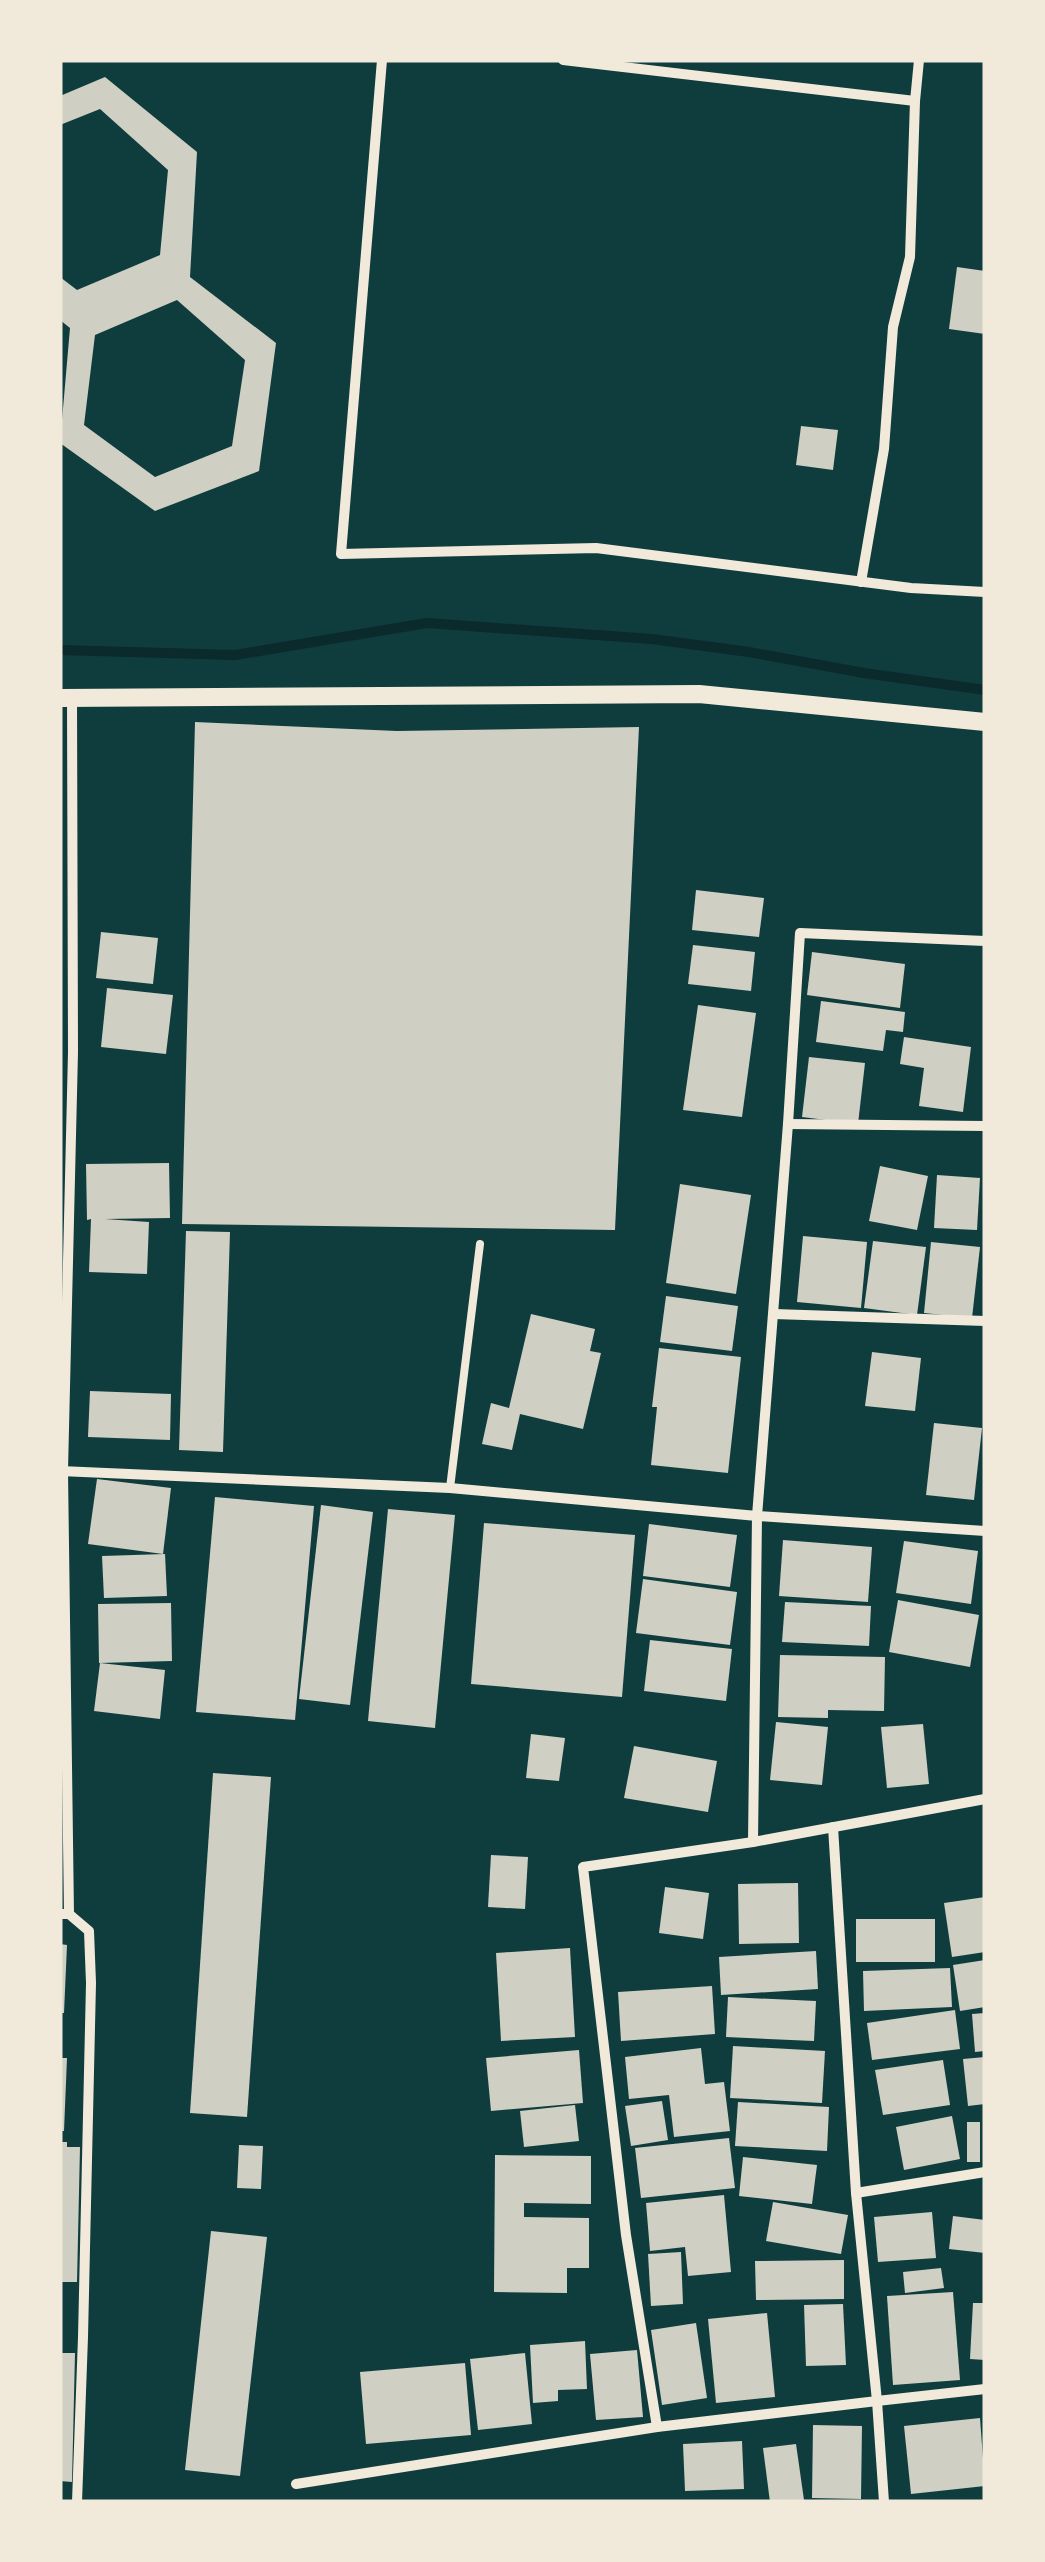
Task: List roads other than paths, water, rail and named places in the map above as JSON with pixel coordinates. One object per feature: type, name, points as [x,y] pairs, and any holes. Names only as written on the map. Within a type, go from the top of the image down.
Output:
[{"type":"street","points":[[382,60],[341,554],[596,548],[911,588],[985,592]]},
{"type":"street","points":[[562,60],[915,101]]},
{"type":"street","points":[[861,582],[884,450],[893,327],[910,257],[918,60]]},
{"type":"street","points":[[77,2502],[92,1983],[89,1931],[64,1914],[62,1471],[73,1052],[66,698],[698,694],[985,722]]},
{"type":"street","points":[[753,1842],[757,1516],[800,932],[985,942]]},
{"type":"street","points":[[60,1052],[73,1052]]},
{"type":"street","points":[[788,1124],[985,1126]]},
{"type":"street","points":[[774,1314],[985,1321]]},
{"type":"street","points":[[62,1471],[450,1488],[757,1516],[985,1531]]},
{"type":"street","points":[[657,2427],[626,2235],[583,1867],[753,1842],[985,1800]]},
{"type":"street","points":[[834,1827],[856,2193],[878,2401],[884,2502]]},
{"type":"street","points":[[856,2193],[985,2172]]},
{"type":"street","points":[[296,2484],[657,2427],[985,2390]]},
{"type":"lane","points":[[450,1488],[480,1244]]},
{"type":"waterway","points":[[60,650],[235,655],[427,623],[652,639],[985,690]]}]
